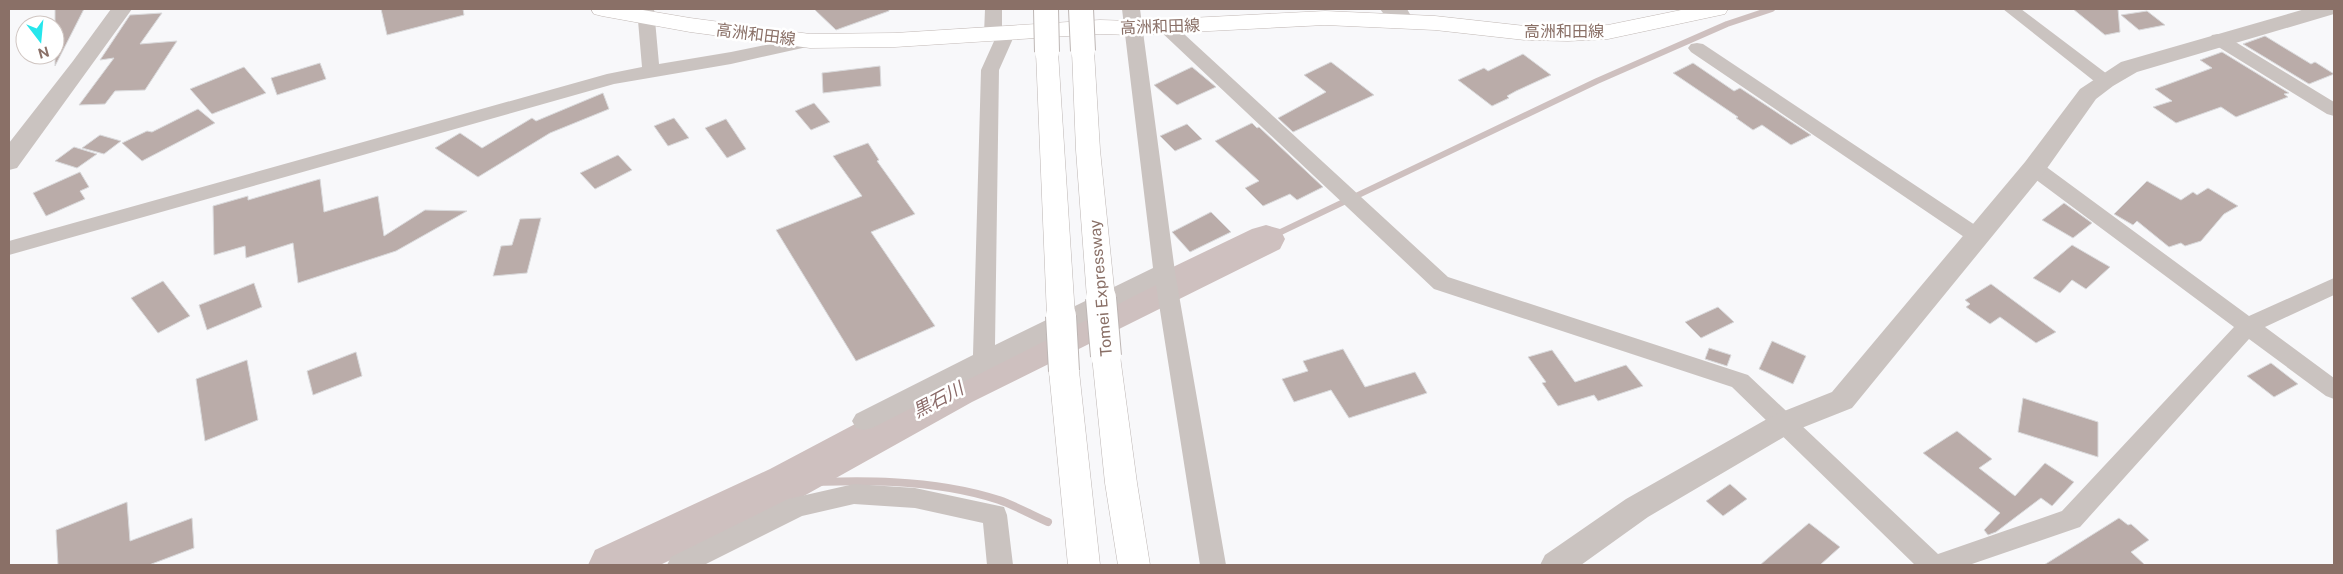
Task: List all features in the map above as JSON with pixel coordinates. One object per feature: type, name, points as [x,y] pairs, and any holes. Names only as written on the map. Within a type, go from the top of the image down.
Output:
[{"type":"main road","name":"高洲和田線","points":[[602,9],[646,13],[690,25],[810,41],[895,40],[1100,27],[1132,18],[1165,26],[1397,15],[1525,33],[1568,34],[1608,32],[1717,9]]},
{"type":"main road","points":[[1046,9],[1064,371],[1084,565]]},
{"type":"main road","name":"Tomei Expressway","points":[[1081,9],[1088,150],[1106,356],[1121,483],[1134,565]]},
{"type":"street","points":[[9,162],[12,154],[81,66],[121,9]]},
{"type":"street","points":[[984,360],[990,70],[999,34],[994,9]]},
{"type":"street","points":[[2011,9],[2105,81]]},
{"type":"street","points":[[1556,565],[1637,508],[1784,423],[1842,400],[2034,168],[2088,94],[2105,81],[2129,67],[2327,9]]},
{"type":"street","points":[[646,13],[651,72]]},
{"type":"street","points":[[1132,18],[1164,275],[1213,565]]},
{"type":"street","points":[[1165,26],[1441,283],[1740,381],[1932,565]]},
{"type":"street","points":[[2218,40],[2334,110]]},
{"type":"street","points":[[9,248],[613,78],[730,58],[810,41]]},
{"type":"street","points":[[1697,48],[1977,236]]},
{"type":"street","points":[[2034,168],[2334,390]]},
{"type":"street","points":[[864,421],[984,360],[1164,275]]},
{"type":"street","points":[[1938,565],[2071,519],[2248,326],[2334,286]]},
{"type":"street","points":[[680,565],[797,506],[854,494],[915,498],[995,515],[1000,565]]},
{"type":"building","points":[[55,9],[84,9],[65,46],[65,15],[55,15]]},
{"type":"building","points":[[381,9],[463,9],[464,15],[387,35]]},
{"type":"building","points":[[814,9],[889,9],[889,11],[836,30]]},
{"type":"building","points":[[2073,9],[2118,9],[2120,32],[2105,35]]},
{"type":"building","points":[[2147,11],[2165,25],[2139,30],[2121,15]]},
{"type":"building","points":[[162,13],[140,44],[177,41],[145,90],[115,91],[105,104],[79,105],[114,58],[100,60],[130,15]]},
{"type":"building","points":[[2265,36],[2311,64],[2315,62],[2334,74],[2309,84],[2243,44]]},
{"type":"building","points":[[2222,52],[2289,93],[2284,94],[2288,97],[2236,117],[2221,107],[2176,123],[2153,107],[2172,101],[2155,89],[2212,68],[2200,60]]},
{"type":"building","points":[[1523,54],[1551,75],[1516,91],[1507,96],[1509,98],[1492,106],[1458,80],[1484,68],[1488,71]]},
{"type":"building","points":[[1331,62],[1374,95],[1293,132],[1278,118],[1326,92],[1304,75]]},
{"type":"building","points":[[320,63],[326,79],[277,95],[271,78]]},
{"type":"building","points":[[1693,63],[1734,91],[1740,88],[1811,135],[1791,145],[1762,125],[1753,130],[1736,118],[1738,117],[1673,73]]},
{"type":"building","points":[[880,66],[881,86],[823,93],[822,73]]},
{"type":"building","points":[[244,67],[266,93],[212,114],[190,89]]},
{"type":"building","points":[[1192,67],[1216,87],[1177,105],[1154,85]]},
{"type":"building","points":[[603,93],[609,109],[550,133],[478,177],[435,148],[460,133],[482,148],[532,118],[536,121]]},
{"type":"building","points":[[814,103],[830,122],[811,130],[795,111]]},
{"type":"building","points":[[198,109],[215,123],[142,161],[122,143],[147,131],[152,132]]},
{"type":"building","points":[[674,118],[689,138],[668,146],[654,126]]},
{"type":"building","points":[[726,119],[746,149],[727,158],[705,128]]},
{"type":"building","points":[[1252,123],[1257,128],[1259,127],[1323,187],[1297,200],[1290,194],[1263,206],[1245,188],[1259,181],[1215,141]]},
{"type":"building","points":[[1187,124],[1202,139],[1175,151],[1160,136]]},
{"type":"building","points":[[100,135],[121,141],[104,154],[82,148]]},
{"type":"building","points":[[868,143],[879,160],[877,161],[915,214],[871,232],[935,326],[856,361],[776,230],[862,196],[833,156]]},
{"type":"building","points":[[74,147],[97,154],[77,168],[55,161]]},
{"type":"building","points":[[618,155],[632,170],[595,189],[580,173]]},
{"type":"building","points":[[80,172],[89,187],[80,191],[85,199],[46,216],[33,193]]},
{"type":"building","points":[[320,179],[324,212],[378,196],[384,236],[425,210],[467,211],[396,251],[298,283],[293,243],[246,258],[245,246],[214,255],[213,206],[248,196],[248,200]]},
{"type":"building","points":[[2147,181],[2181,200],[2193,192],[2197,195],[2208,188],[2238,206],[2224,214],[2201,241],[2185,246],[2181,243],[2169,247],[2137,221],[2133,225],[2114,214]]},
{"type":"building","points":[[2064,203],[2092,223],[2073,238],[2042,220]]},
{"type":"building","points":[[1211,212],[1231,232],[1190,252],[1172,232]]},
{"type":"building","points":[[541,218],[527,273],[493,276],[501,246],[512,245],[520,219]]},
{"type":"building","points":[[2072,245],[2110,267],[2086,289],[2072,280],[2060,293],[2033,278]]},
{"type":"building","points":[[163,281],[190,316],[158,333],[131,298]]},
{"type":"building","points":[[254,283],[262,307],[207,330],[199,305]]},
{"type":"building","points":[[1991,284],[2056,332],[2036,343],[2000,317],[1990,324],[1966,307],[1970,304],[1965,300]]},
{"type":"building","points":[[1718,307],[1734,322],[1701,338],[1685,322]]},
{"type":"building","points":[[1772,341],[1806,356],[1793,384],[1759,369]]},
{"type":"building","points":[[1709,348],[1731,355],[1727,366],[1705,359]]},
{"type":"building","points":[[1343,349],[1365,387],[1415,372],[1427,393],[1349,418],[1331,390],[1294,402],[1282,379],[1308,371],[1303,361]]},
{"type":"building","points":[[1552,350],[1575,382],[1626,365],[1643,386],[1598,401],[1594,395],[1558,406],[1542,383],[1546,382],[1528,357]]},
{"type":"building","points":[[356,352],[362,376],[313,395],[307,371]]},
{"type":"building","points":[[247,360],[258,420],[205,441],[196,379]]},
{"type":"building","points":[[2271,363],[2298,384],[2274,397],[2247,376]]},
{"type":"building","points":[[2023,398],[2098,422],[2098,457],[2018,432]]},
{"type":"building","points":[[1957,431],[1992,459],[1979,468],[2015,496],[2045,463],[2074,482],[2052,506],[2041,498],[1996,532],[1988,535],[1984,530],[2000,513],[1923,453]]},
{"type":"building","points":[[1730,484],[1747,499],[1723,516],[1706,501]]},
{"type":"building","points":[[127,502],[130,541],[192,518],[194,548],[149,565],[58,565],[56,530]]},
{"type":"building","points":[[2119,518],[2128,525],[2131,524],[2149,540],[2131,552],[2145,565],[2044,565]]},
{"type":"building","points":[[1809,523],[1840,547],[1820,565],[1760,565]]},
{"type":"waterway","points":[[1266,239],[1597,81],[1727,24],[1772,9]]},
{"type":"waterway","name":"黒石川","points":[[612,565],[786,483],[957,390],[1266,239]]},
{"type":"waterway","points":[[786,483],[867,481],[920,484],[947,488],[999,500],[1048,522]]}]
